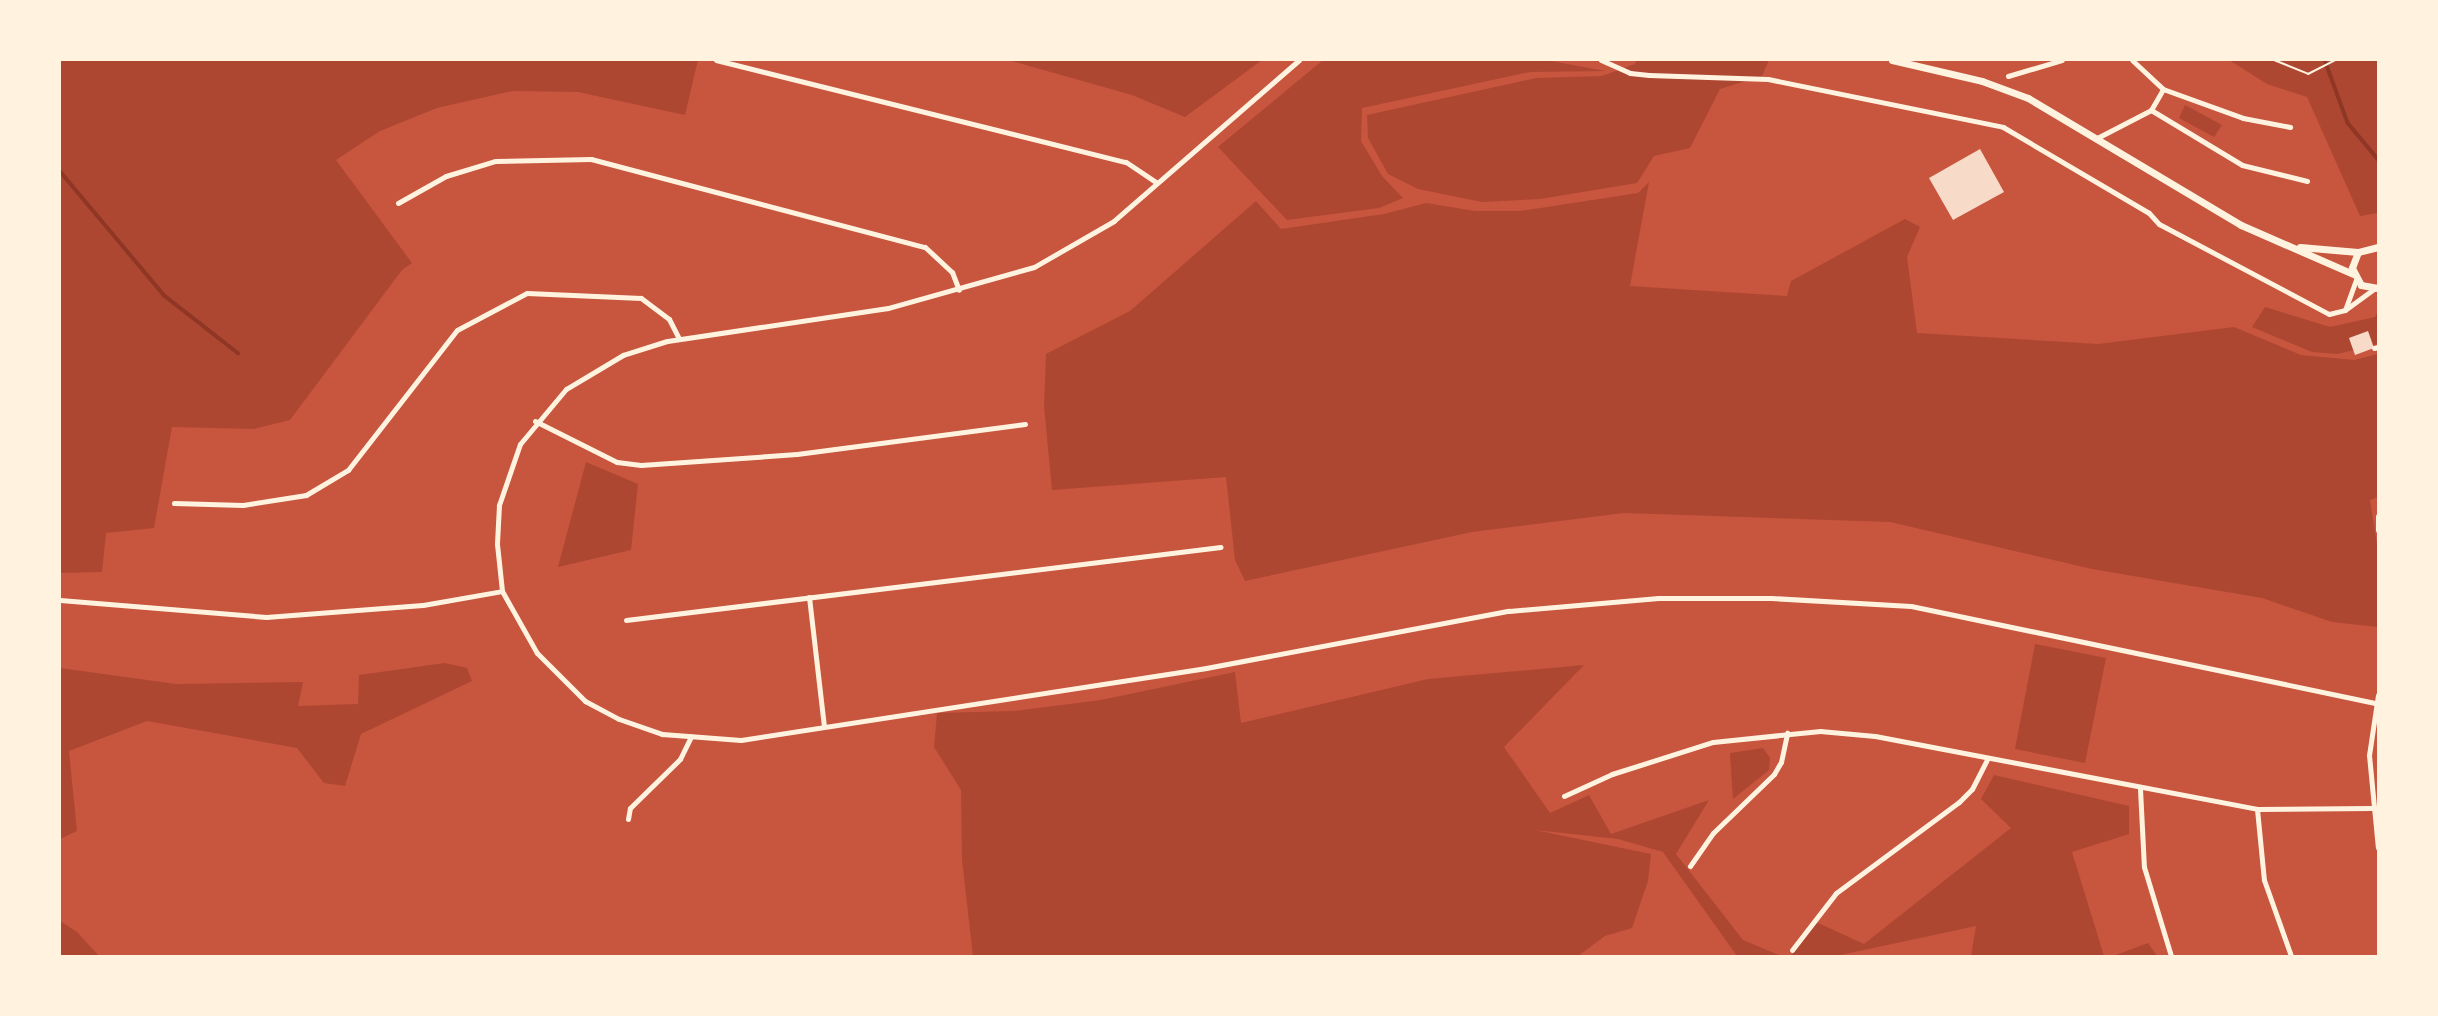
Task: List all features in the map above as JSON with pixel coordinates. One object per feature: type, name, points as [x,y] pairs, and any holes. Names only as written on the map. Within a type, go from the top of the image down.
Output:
[{"type":"street","points":[[716,60],[1126,162],[1157,183]]},
{"type":"street","points":[[1299,60],[1157,183],[1079,245],[1034,267],[888,308],[679,340],[623,355],[566,388],[535,421],[509,468],[499,505],[496,544],[502,592],[537,653],[584,701],[662,734],[741,740],[1206,668],[1509,611],[1658,598],[1771,598],[1911,607],[2375,703]]},
{"type":"street","points":[[1601,60],[1630,73],[1768,79],[2003,127],[2150,213],[2159,223],[2329,314],[2345,310],[2376,288],[2289,245],[2241,225],[2097,138],[2016,94],[1892,60]]},
{"type":"street","points":[[2008,76],[2062,60]]},
{"type":"street","points":[[2132,60],[2163,89],[2243,118],[2290,127]]},
{"type":"street","points":[[2097,138],[2151,110],[2163,89]]},
{"type":"street","points":[[2151,110],[2242,164],[2307,181]]},
{"type":"street","points":[[398,203],[446,176],[495,161],[591,159],[925,247],[952,272],[959,290]]},
{"type":"street","points":[[2289,245],[2358,252],[2378,247]]},
{"type":"street","points":[[2345,310],[2358,252]]},
{"type":"street","points":[[174,503],[243,505],[306,495],[348,470],[457,330],[527,293],[641,298],[658,307],[679,340]]},
{"type":"street","points":[[535,421],[617,462],[641,465],[797,454],[1025,424]]},
{"type":"street","points":[[2378,516],[2378,530]]},
{"type":"street","points":[[626,620],[1221,547]]},
{"type":"street","points":[[60,600],[266,617],[368,611],[502,592]]},
{"type":"street","points":[[809,597],[824,726]]},
{"type":"street","points":[[2378,695],[2369,755],[2372,808],[2378,848]]},
{"type":"street","points":[[1564,796],[1612,774],[1713,742],[1787,733],[1875,736],[2140,789],[2257,809],[2372,808]]},
{"type":"street","points":[[1689,866],[1713,833],[1774,774],[1782,762],[1787,733]]},
{"type":"street","points":[[628,819],[631,808],[680,759],[691,736]]},
{"type":"street","points":[[2369,755],[2378,755]]},
{"type":"street","points":[[1792,950],[1836,893],[1959,802],[1972,789],[1987,759]]},
{"type":"street","points":[[2140,789],[2144,867],[2171,957]]},
{"type":"street","points":[[2257,809],[2264,880],[2291,957]]},
{"type":"path","points":[[2274,60],[2308,74],[2335,60]]},
{"type":"shaded area","points":[[60,60],[698,60],[685,115],[578,92],[512,91],[437,108],[380,131],[336,160],[412,263],[402,270],[290,420],[254,429],[172,427],[154,528],[106,533],[102,572],[60,573]]},
{"type":"shaded area","points":[[1008,60],[1262,60],[1185,117],[1132,95]]},
{"type":"shaded area","points":[[1323,60],[1546,60],[1605,71],[1530,72],[1362,108],[1361,141],[1382,176],[1403,198],[1379,208],[1287,220],[1218,147]]},
{"type":"shaded area","points":[[1637,60],[1769,60],[1762,76],[1720,89],[1690,148],[1654,156],[1637,183],[1540,199],[1482,202],[1418,189],[1388,174],[1368,138],[1367,115],[1536,78],[1602,76],[1635,64]]},
{"type":"shaded area","points":[[2229,60],[2378,60],[2378,213],[2360,216],[2307,97],[2267,84]]},
{"type":"shaded area","points":[[2185,105],[2222,125],[2214,137],[2179,118]]},
{"type":"shaded area","points":[[1649,182],[1630,286],[1787,296],[1791,281],[1905,219],[1920,227],[1907,257],[1917,333],[2098,344],[2234,327],[2301,355],[2354,360],[2378,354],[2378,497],[2370,500],[2378,551],[2378,627],[2332,622],[2262,598],[2092,569],[1890,522],[1624,513],[1472,532],[1245,581],[1235,560],[1226,477],[1052,490],[1044,406],[1046,354],[1130,311],[1256,201],[1281,229],[1384,214],[1426,203],[1475,211],[1520,211],[1638,193]]},
{"type":"shaded area","points":[[2265,307],[2330,327],[2375,317],[2378,311],[2378,344],[2338,354],[2312,352],[2252,327]]},
{"type":"shaded area","points":[[586,462],[638,484],[631,550],[558,567]]},
{"type":"shaded area","points":[[2035,644],[2106,658],[2085,763],[2015,749]]},
{"type":"shaded area","points":[[445,663],[467,668],[472,681],[361,734],[345,786],[324,783],[297,748],[147,721],[69,751],[77,831],[60,839],[60,668],[176,684],[303,682],[298,706],[358,704],[359,675]]},
{"type":"shaded area","points":[[1584,665],[1504,747],[1550,813],[1589,795],[1611,834],[1709,800],[1676,854],[1743,940],[1781,956],[1737,956],[1663,852],[1618,839],[1535,830],[1651,854],[1648,881],[1632,928],[1605,936],[1578,956],[973,956],[962,860],[961,790],[934,747],[937,713],[1015,711],[1101,700],[1235,672],[1241,723],[1428,679]]},
{"type":"shaded area","points":[[1763,748],[1770,758],[1769,770],[1733,799],[1730,753]]},
{"type":"shaded area","points":[[1994,775],[2129,806],[2129,834],[2072,852],[2104,956],[1971,956],[1976,926],[1836,956],[1791,956],[1816,922],[1864,944],[2011,828],[1981,799]]},
{"type":"shaded area","points":[[60,921],[77,932],[99,956],[60,956]]},
{"type":"shaded area","points":[[2148,943],[2157,956],[2113,956]]},
{"type":"building","points":[[1980,149],[2004,192],[1953,220],[1929,178]]},
{"type":"building","points":[[2368,331],[2374,348],[2355,355],[2349,338]]},
{"type":"waterway","points":[[2325,60],[2348,123],[2378,159]]},
{"type":"waterway","points":[[60,171],[165,296],[238,353]]}]
